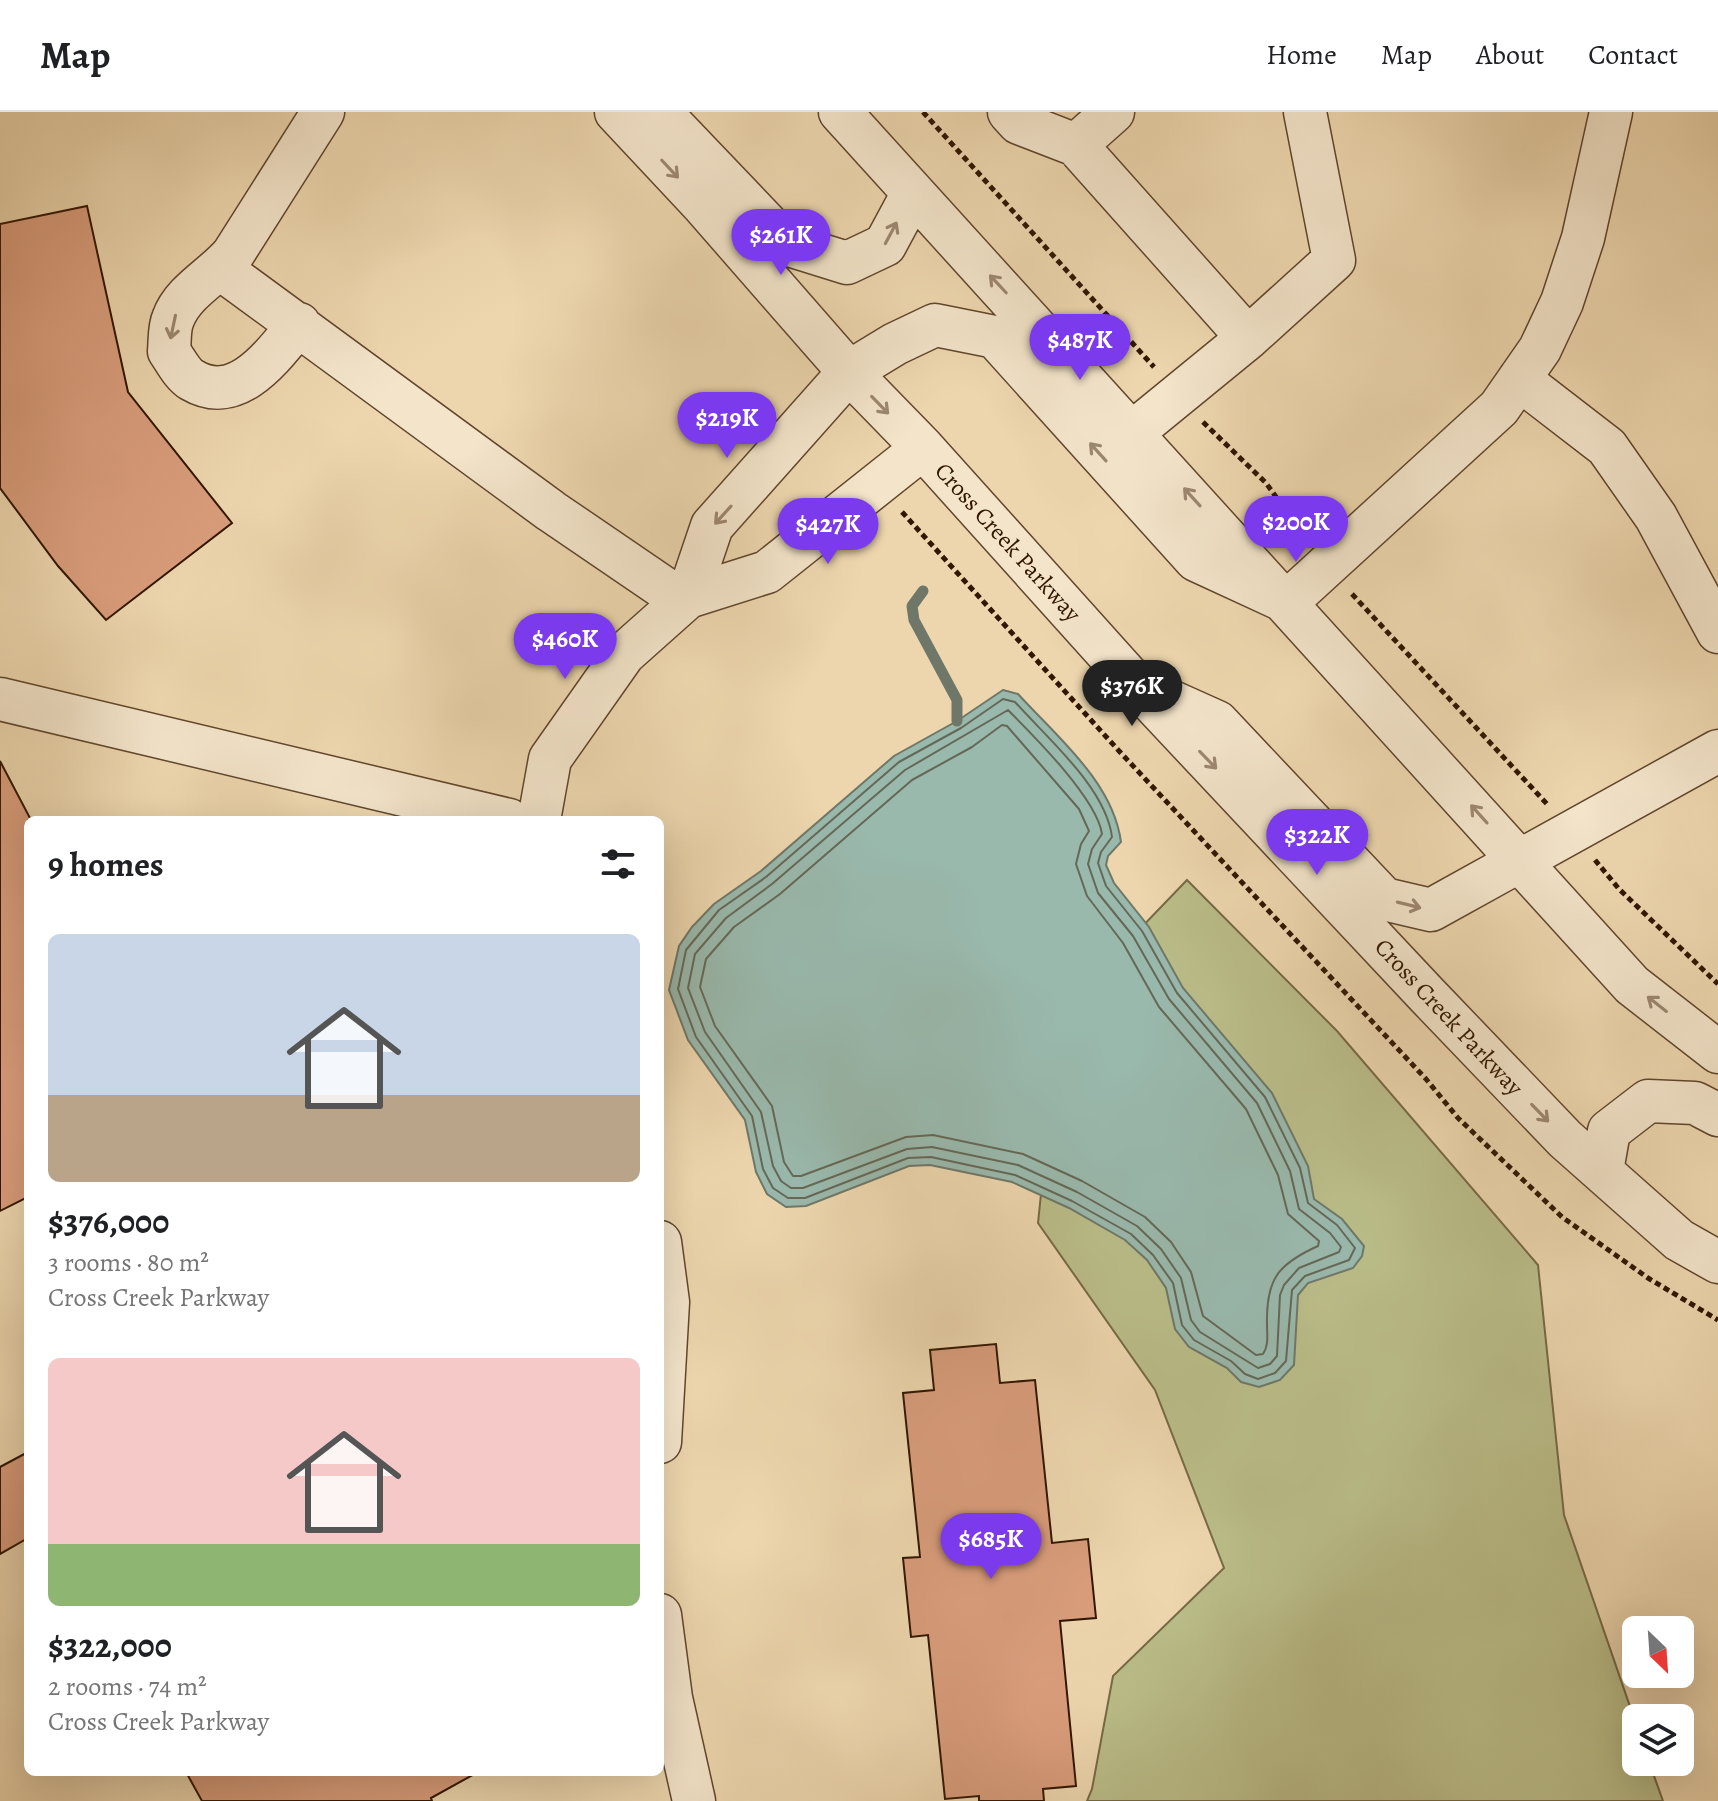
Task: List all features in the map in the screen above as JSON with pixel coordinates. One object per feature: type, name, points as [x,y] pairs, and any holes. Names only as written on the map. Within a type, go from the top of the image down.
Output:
[{"type":"street","points":[[299,324],[252,377],[233,386],[208,385],[191,380],[169,351],[173,317],[194,288],[221,269],[323,112]]},
{"type":"street","name":"Cross Creek Parkway","points":[[616,112],[1136,685],[1437,1006],[1565,1139],[1679,1240],[1718,1262]]},
{"type":"street","points":[[660,112],[786,244],[847,263],[885,245],[913,193]]},
{"type":"street","points":[[840,112],[1632,985],[1718,1052]]},
{"type":"street","points":[[1009,112],[1019,123],[1076,145],[1248,338]]},
{"type":"street","points":[[1076,145],[1113,112]]},
{"type":"street","points":[[1133,432],[1248,338],[1334,260],[1305,112]]},
{"type":"street","points":[[1287,602],[1499,408],[1540,349],[1562,302],[1583,238],[1611,112]]},
{"type":"street","points":[[221,269],[551,511],[685,599]]},
{"type":"street","points":[[685,599],[712,526],[849,372],[895,344],[935,325],[995,337],[1196,560],[1287,602]]},
{"type":"street","points":[[1519,379],[1607,447],[1656,517],[1717,627]]},
{"type":"street","points":[[540,816],[550,759],[624,654],[685,599],[767,572],[923,448]]},
{"type":"street","points":[[1136,685],[1217,722],[1384,899],[1431,910],[1458,898],[1520,859],[1718,751]]},
{"type":"street","points":[[0,699],[492,816]]},
{"type":"street","points":[[1602,1171],[1609,1131],[1648,1101],[1695,1103],[1718,1115]]},
{"type":"street","points":[[664,1272],[668,1302],[664,1372]]},
{"type":"street","points":[[664,1645],[671,1698],[694,1801]]},
{"type":"path","points":[[877,485],[1131,764],[1415,1067],[1458,1118],[1562,1217],[1648,1278],[1718,1320]]},
{"type":"green space","points":[[1187,880],[1337,1031],[1538,1265],[1564,1515],[1629,1704],[1622,1704],[1622,1776],[1654,1776],[1663,1801],[1087,1801],[1092,1789],[1113,1676],[1224,1568],[1155,1390],[1038,1223],[1060,1012]]},
{"type":"water","points":[[1003,690],[1018,694],[1066,744],[1095,780],[1116,820],[1121,842],[1108,856],[1106,865],[1114,883],[1149,927],[1183,988],[1272,1093],[1308,1166],[1314,1199],[1342,1219],[1364,1246],[1362,1256],[1353,1268],[1308,1283],[1298,1295],[1294,1365],[1280,1380],[1259,1387],[1241,1382],[1227,1368],[1189,1347],[1175,1329],[1166,1288],[1147,1260],[1125,1240],[1069,1208],[1012,1182],[930,1165],[909,1166],[806,1206],[786,1207],[767,1194],[756,1172],[745,1120],[688,1040],[669,990],[679,946],[692,927],[714,904],[761,871],[894,756],[957,721]]},
{"type":"building","points":[[87,206],[128,392],[232,523],[106,620],[58,566],[0,488],[0,224]]},
{"type":"building","points":[[0,761],[29,816],[24,816],[24,1199],[0,1211]]},
{"type":"building","points":[[996,1344],[1000,1383],[1035,1380],[1052,1543],[1088,1539],[1096,1618],[1060,1621],[1076,1786],[1043,1789],[1044,1801],[979,1801],[979,1796],[945,1799],[928,1635],[911,1637],[903,1558],[920,1557],[903,1393],[934,1390],[930,1350]]},
{"type":"building","points":[[24,1454],[24,1540],[0,1554],[0,1467]]},
{"type":"building","points":[[188,1776],[471,1776],[431,1798],[432,1801],[202,1801]]},
{"type":"waterway","points":[[923,591],[912,606],[914,620],[957,700],[957,721]]}]
